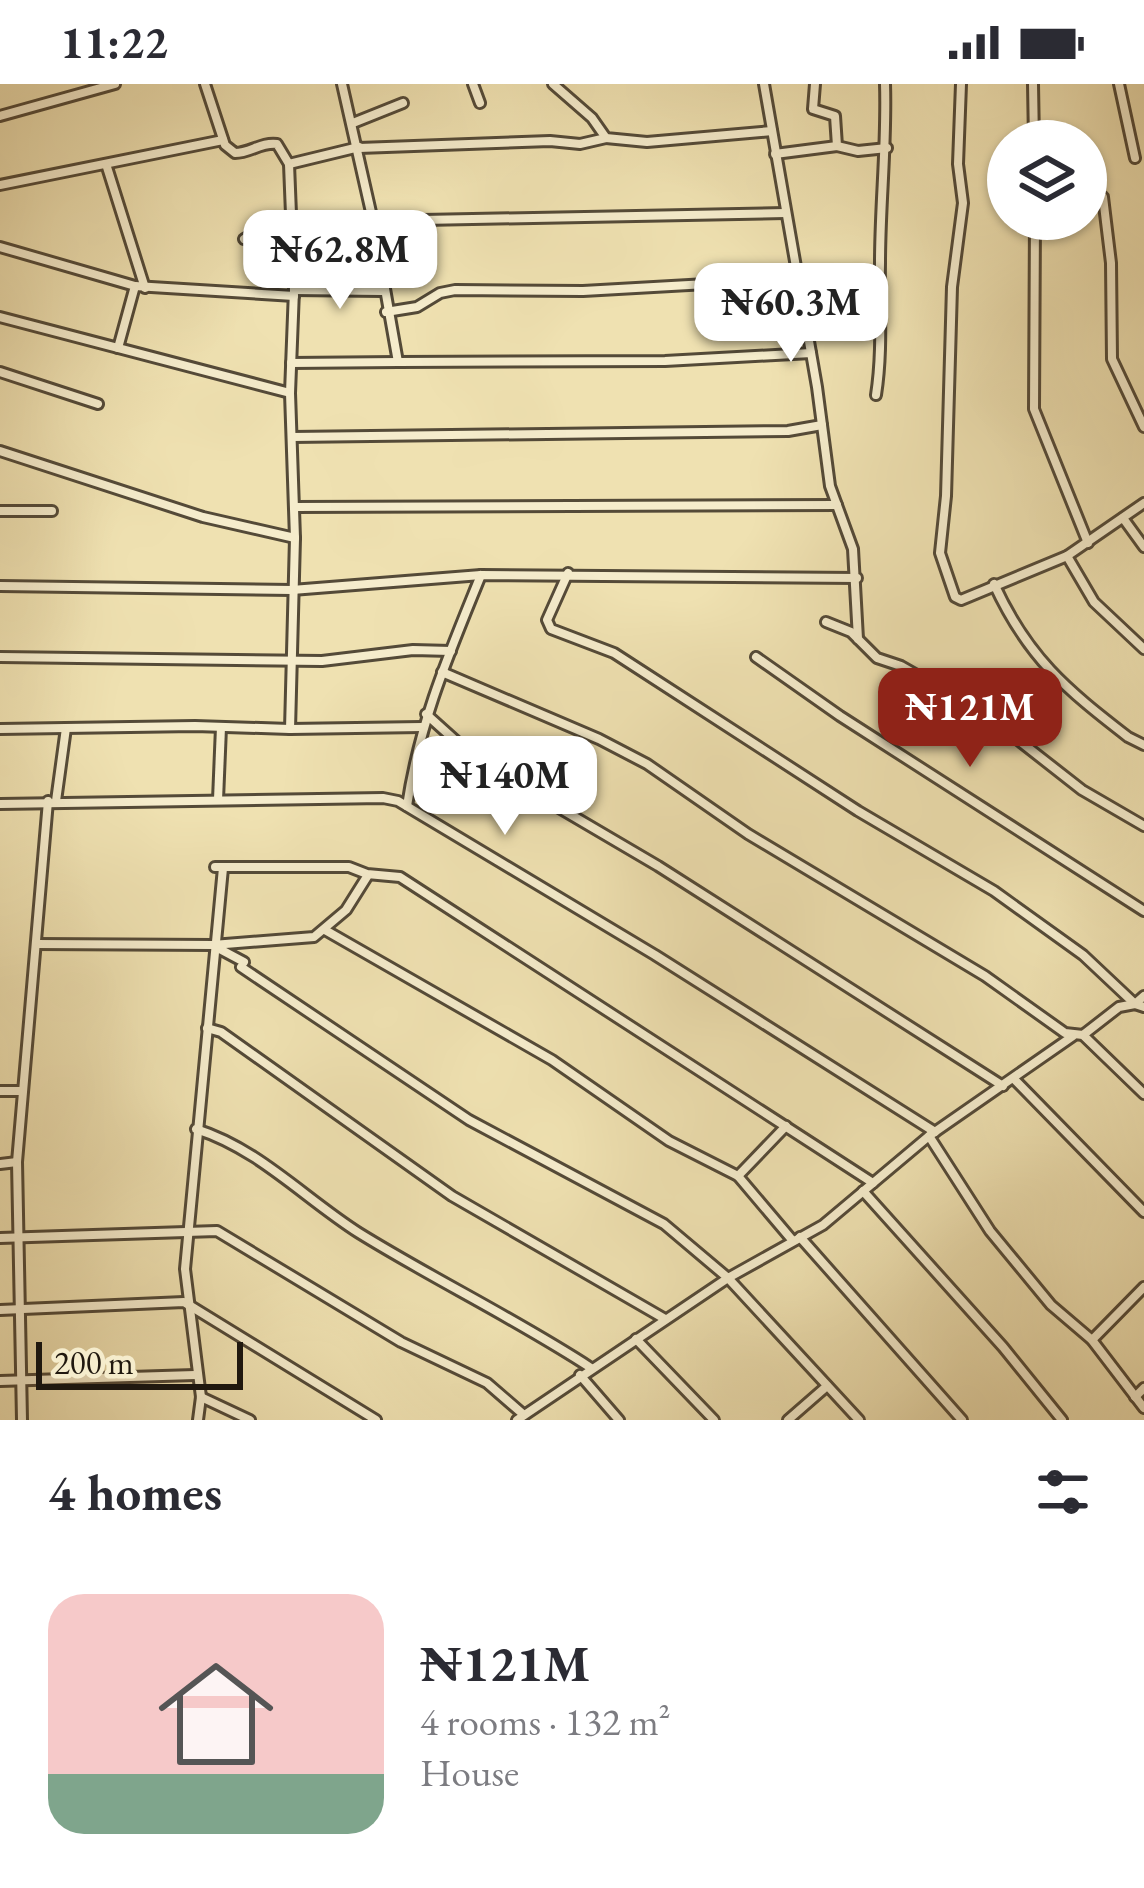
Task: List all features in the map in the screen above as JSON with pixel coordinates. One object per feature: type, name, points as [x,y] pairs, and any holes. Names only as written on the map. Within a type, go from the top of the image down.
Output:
[{"type":"street","points":[[0,116],[115,84]]},
{"type":"street","points":[[205,84],[223,140],[235,153],[267,142],[277,144],[289,164],[295,538],[290,729]]},
{"type":"street","points":[[342,84],[359,148],[398,362]]},
{"type":"street","points":[[473,84],[480,103]]},
{"type":"street","points":[[553,84],[592,118],[606,138]]},
{"type":"street","points":[[764,84],[837,505],[853,549],[858,639]]},
{"type":"street","points":[[815,84],[814,112],[835,116],[837,146]]},
{"type":"street","points":[[876,395],[883,345],[880,263],[887,148],[885,84]]},
{"type":"street","points":[[961,84],[958,164],[963,203],[952,287],[940,553],[958,599],[1067,556],[1144,503]]},
{"type":"street","points":[[1033,84],[1034,120]]},
{"type":"street","points":[[1119,84],[1135,158]]},
{"type":"street","points":[[353,123],[403,103]]},
{"type":"street","points":[[289,164],[359,148],[580,144],[606,138],[647,142],[772,131]]},
{"type":"street","points":[[0,185],[223,140]]},
{"type":"street","points":[[775,154],[837,146],[858,151],[887,148]]},
{"type":"street","points":[[106,164],[140,287],[118,348]]},
{"type":"street","points":[[244,239],[274,220],[785,213]]},
{"type":"street","points":[[1107,230],[1112,359],[1144,427]]},
{"type":"street","points":[[1035,240],[1034,409],[1088,543]]},
{"type":"street","points":[[0,247],[140,287],[383,291]]},
{"type":"street","points":[[386,312],[417,307],[455,290],[583,291],[797,279]]},
{"type":"street","points":[[0,317],[290,393]]},
{"type":"street","points":[[291,364],[665,362],[812,353]]},
{"type":"street","points":[[0,372],[98,404]]},
{"type":"street","points":[[292,437],[788,431],[822,425]]},
{"type":"street","points":[[0,451],[203,518],[295,538]]},
{"type":"street","points":[[294,507],[837,505]]},
{"type":"street","points":[[0,511],[52,511]]},
{"type":"street","points":[[1123,518],[1144,547]]},
{"type":"street","points":[[1067,556],[1094,602],[1144,649]]},
{"type":"street","points":[[568,574],[547,620],[551,629],[614,653],[858,811],[994,891],[1083,955],[1139,1005]]},
{"type":"street","points":[[0,586],[292,590],[482,575],[857,578]]},
{"type":"street","points":[[407,806],[426,713],[482,575]]},
{"type":"street","points":[[994,584],[1024,641],[1045,668],[1144,745]]},
{"type":"street","points":[[826,622],[858,639],[878,658],[901,666],[985,715],[1082,790],[1144,826]]},
{"type":"street","points":[[0,657],[322,661],[413,650],[451,651]]},
{"type":"street","points":[[756,657],[1144,910]]},
{"type":"street","points":[[442,672],[647,764],[748,834],[1078,1036],[1144,1094]]},
{"type":"street","points":[[426,713],[476,759],[658,866],[1004,1086]]},
{"type":"street","points":[[218,800],[220,727]]},
{"type":"street","points":[[0,730],[422,727]]},
{"type":"street","points":[[22,1420],[17,1162],[21,1091],[52,801],[66,728]]},
{"type":"street","points":[[0,804],[383,798],[407,806],[656,955],[932,1134],[990,1231],[1051,1305],[1091,1340],[1144,1408]]},
{"type":"street","points":[[198,1420],[200,1396],[185,1269],[220,867],[349,867],[400,877],[873,1183]]},
{"type":"street","points":[[36,944],[213,945],[314,937],[346,910],[367,874]]},
{"type":"street","points":[[325,930],[552,1060],[669,1141],[738,1176],[962,1420]]},
{"type":"street","points":[[213,945],[482,1128],[664,1224],[728,1278],[859,1420]]},
{"type":"street","points":[[1139,1005],[1144,996]]},
{"type":"street","points":[[0,1238],[217,1231],[401,1342],[487,1383],[520,1418],[728,1278],[847,1208],[932,1134],[1119,1007],[1139,1005]]},
{"type":"street","points":[[206,1028],[235,1041],[452,1196],[665,1319]]},
{"type":"street","points":[[1014,1079],[1144,1212]]},
{"type":"street","points":[[0,1091],[21,1091]]},
{"type":"street","points":[[738,1176],[786,1126]]},
{"type":"street","points":[[196,1129],[224,1138],[254,1156],[355,1230],[523,1324],[591,1368]]},
{"type":"street","points":[[0,1164],[17,1162]]},
{"type":"street","points":[[862,1191],[1063,1420]]},
{"type":"street","points":[[1091,1340],[1144,1287]]},
{"type":"street","points":[[0,1310],[189,1304],[376,1420]]},
{"type":"street","points":[[635,1339],[714,1420]]},
{"type":"street","points":[[580,1375],[619,1420]]},
{"type":"street","points":[[0,1381],[195,1376]]},
{"type":"street","points":[[788,1420],[827,1386]]},
{"type":"street","points":[[1135,1397],[1144,1388]]},
{"type":"street","points":[[200,1396],[250,1420]]}]
